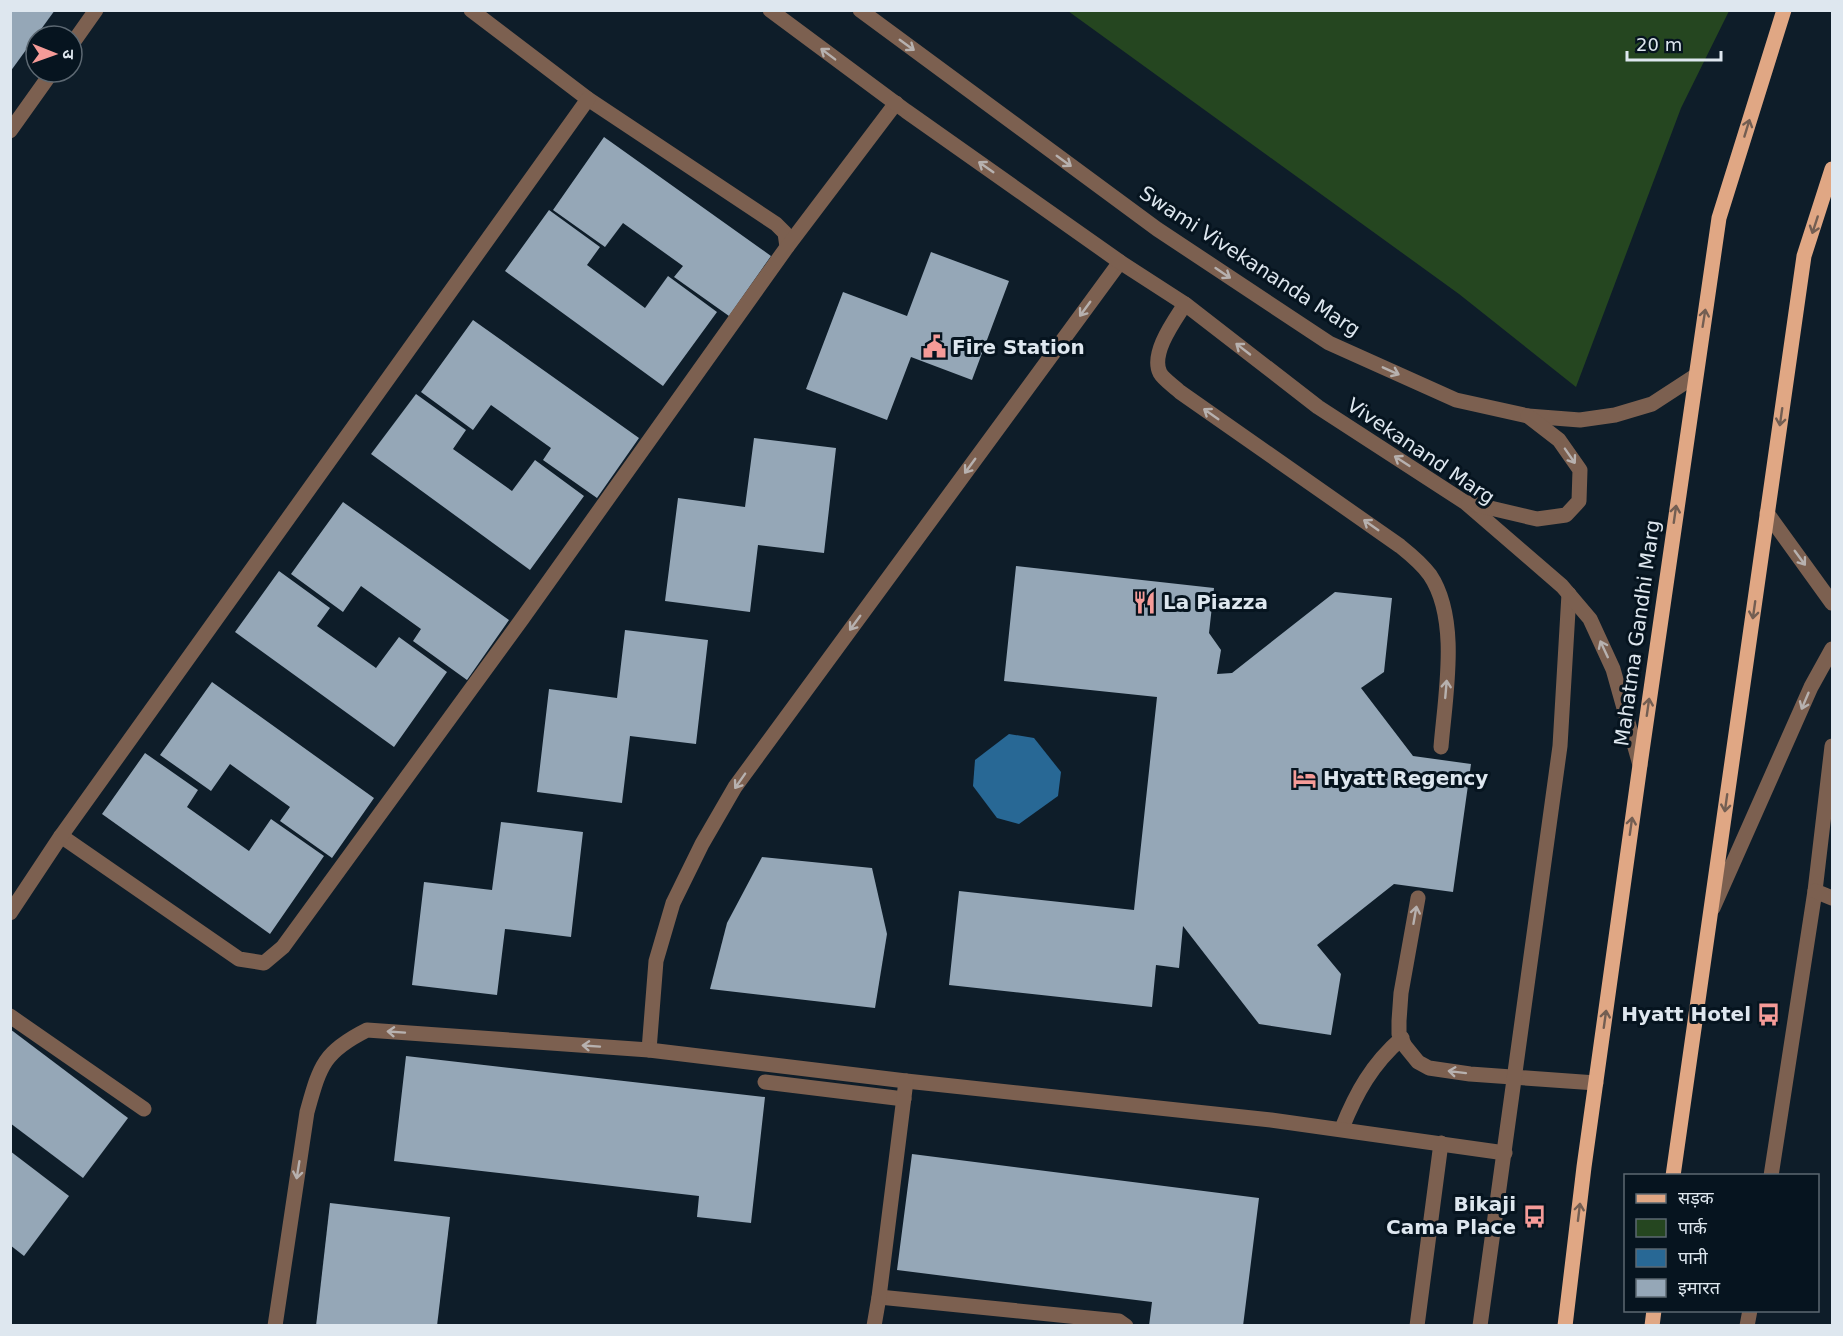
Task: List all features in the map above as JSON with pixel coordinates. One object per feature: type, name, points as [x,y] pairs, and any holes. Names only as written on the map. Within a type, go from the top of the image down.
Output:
[{"type":"main road","name":"Mahatma Gandhi Marg","points":[[1565,1326],[1640,765],[1719,218],[1784,10]]},
{"type":"main road","points":[[1673,1174],[1804,256],[1833,169]]},
{"type":"street","points":[[84,27],[96,10]]},
{"type":"street","points":[[471,10],[588,99],[776,224],[788,239],[787,247]]},
{"type":"street","points":[[649,1050],[656,961],[673,903],[702,844],[730,796],[1120,262],[896,104],[770,10]]},
{"type":"street","name":"Swami Vivekananda Marg","points":[[860,10],[1157,229],[1329,343],[1456,400],[1528,416],[1580,420],[1615,415],[1652,404],[1695,376]]},
{"type":"street","points":[[10,130],[43,84]]},
{"type":"street","points":[[10,913],[61,836],[588,99]]},
{"type":"street","points":[[61,836],[239,959],[264,963],[283,947],[522,619],[787,247],[896,104]]},
{"type":"street","name":"Vivekanand Marg","points":[[1120,262],[1185,304],[1318,407],[1466,502],[1562,586],[1590,619],[1613,669],[1640,765]]},
{"type":"street","points":[[1185,304],[1162,343],[1158,369],[1162,376],[1180,392],[1400,546],[1429,574],[1440,593],[1445,612],[1448,665],[1441,747]]},
{"type":"street","points":[[1466,502],[1537,519],[1566,514],[1579,501],[1580,470],[1559,440],[1528,416]]},
{"type":"street","points":[[1767,513],[1833,603]]},
{"type":"street","points":[[1480,1326],[1560,746],[1569,594]]},
{"type":"street","points":[[1710,914],[1810,687],[1833,649]]},
{"type":"street","points":[[1771,1174],[1815,891],[1833,746]]},
{"type":"street","points":[[1815,891],[1833,898]]},
{"type":"street","points":[[1418,898],[1401,993],[1399,1021],[1401,1038],[1418,1062],[1429,1068],[1470,1074],[1596,1083]]},
{"type":"street","points":[[10,1016],[144,1109]]},
{"type":"street","points":[[275,1326],[307,1112],[320,1069],[345,1041],[367,1030],[649,1050],[906,1081],[1342,1128],[1505,1153]]},
{"type":"street","points":[[1342,1128],[1355,1095],[1385,1053],[1401,1038]]},
{"type":"street","points":[[874,1326],[906,1081]]},
{"type":"street","points":[[765,1082],[904,1099]]},
{"type":"street","points":[[1416,1326],[1441,1143]]},
{"type":"street","points":[[1557,1326],[1572,1270]]},
{"type":"street","points":[[879,1298],[1119,1321],[1126,1326]]},
{"type":"green space","points":[[1068,11],[1729,11],[1681,108],[1576,387],[1459,294]]},
{"type":"water","points":[[1009,734],[1034,738],[1061,772],[1058,796],[1019,824],[997,818],[973,786],[975,760]]},
{"type":"building","points":[[10,10],[55,10],[45,24],[24,24],[24,53],[10,72]]},
{"type":"building","points":[[604,137],[771,256],[729,316],[674,277],[683,266],[623,223],[605,247],[553,210]]},
{"type":"building","points":[[549,210],[600,247],[587,265],[645,308],[668,276],[717,312],[663,386],[505,271]]},
{"type":"building","points":[[931,252],[1009,281],[972,380],[911,357],[887,420],[806,389],[843,292],[907,316]]},
{"type":"building","points":[[473,320],[639,438],[597,498],[543,460],[551,448],[491,405],[473,430],[421,392]]},
{"type":"building","points":[[416,394],[466,430],[453,449],[512,491],[535,460],[584,496],[530,570],[371,454]]},
{"type":"building","points":[[754,438],[836,448],[824,553],[758,545],[750,612],[665,601],[678,498],[745,507]]},
{"type":"building","points":[[343,502],[509,620],[467,680],[413,641],[421,629],[361,586],[343,612],[291,574]]},
{"type":"building","points":[[1016,566],[1214,588],[1209,633],[1221,650],[1217,674],[1232,673],[1335,592],[1392,598],[1384,672],[1361,688],[1413,756],[1471,764],[1453,892],[1394,884],[1317,945],[1341,974],[1331,1035],[1259,1024],[1183,926],[1179,968],[1156,965],[1152,1007],[949,985],[959,891],[1134,910],[1157,697],[1004,681]]},
{"type":"building","points":[[279,571],[330,608],[317,626],[376,668],[399,637],[447,672],[394,747],[235,632]]},
{"type":"building","points":[[625,630],[708,640],[696,744],[630,736],[622,803],[537,792],[549,689],[617,698]]},
{"type":"building","points":[[212,682],[374,798],[332,858],[280,821],[290,807],[230,764],[211,791],[160,755]]},
{"type":"building","points":[[145,753],[198,790],[187,807],[249,851],[271,819],[324,856],[270,934],[102,814]]},
{"type":"building","points":[[501,822],[583,832],[571,937],[505,929],[497,995],[412,985],[424,882],[492,890]]},
{"type":"building","points":[[762,857],[872,868],[887,934],[875,1008],[710,989],[727,923]]},
{"type":"building","points":[[10,1029],[128,1118],[83,1178],[10,1123]]},
{"type":"building","points":[[406,1056],[765,1097],[751,1223],[697,1217],[699,1196],[394,1161]]},
{"type":"building","points":[[10,1151],[69,1196],[24,1256],[10,1245]]},
{"type":"building","points":[[912,1154],[1259,1198],[1243,1326],[1149,1326],[1152,1302],[897,1270]]},
{"type":"building","points":[[330,1203],[450,1217],[437,1326],[316,1326]]},
{"type":"place","name":"Fire Station","points":[[934,347]]},
{"type":"place","name":"La Piazza","points":[[1145,602]]},
{"type":"place","name":"Hyatt Regency","points":[[1305,778]]},
{"type":"place","name":"Hyatt Hotel","points":[[1769,1014]]},
{"type":"place","name":"Bikaji Cama Place","points":[[1534,1216]]}]
